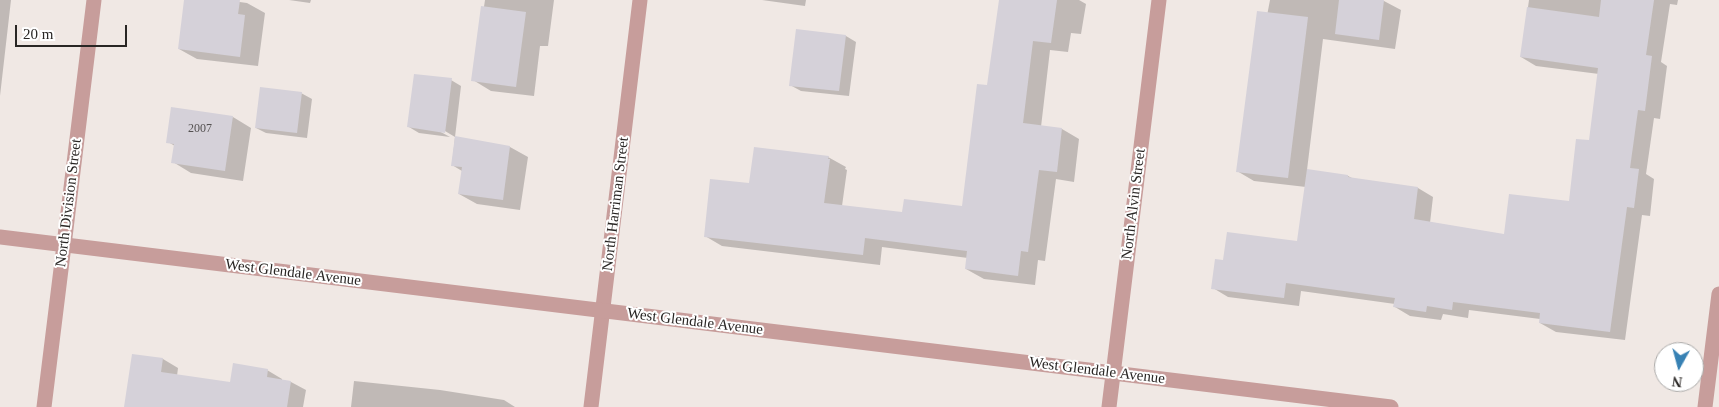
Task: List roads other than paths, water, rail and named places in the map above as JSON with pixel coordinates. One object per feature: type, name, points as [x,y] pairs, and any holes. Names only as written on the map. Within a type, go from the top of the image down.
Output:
[{"type":"street","name":"North Division Street","points":[[44,407],[94,0]]},
{"type":"street","name":"North Harriman Street","points":[[591,407],[640,0]]},
{"type":"street","name":"North Alvin Street","points":[[1109,407],[1159,0]]},
{"type":"street","name":"West Glendale Avenue","points":[[0,237],[1391,407]]},
{"type":"street","points":[[1705,407],[1719,294]]}]
